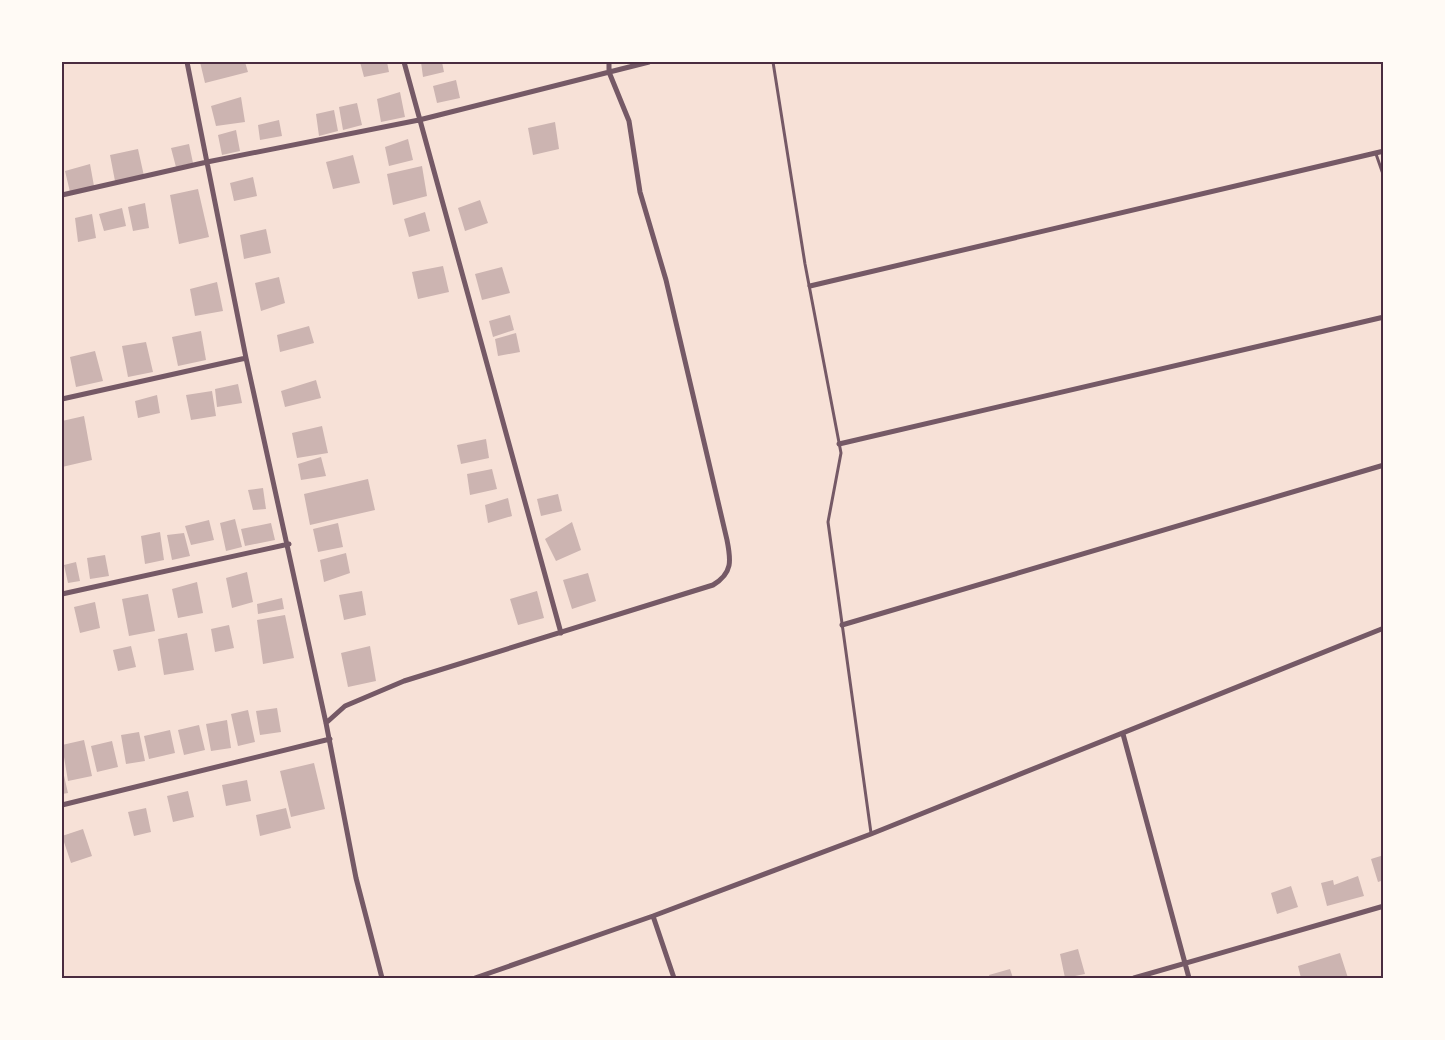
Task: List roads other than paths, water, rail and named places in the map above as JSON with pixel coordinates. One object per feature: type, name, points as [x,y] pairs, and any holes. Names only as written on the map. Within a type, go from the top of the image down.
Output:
[{"type":"street","points":[[187,62],[246,358],[289,544],[330,739],[356,878],[382,978]]},
{"type":"street","points":[[404,62],[561,633]]},
{"type":"street","points":[[326,723],[345,706],[369,694],[714,585],[726,577],[731,561],[666,280],[640,192],[628,121],[609,72],[609,62]]},
{"type":"street","points":[[62,195],[207,162],[419,120],[649,62]]},
{"type":"street","points":[[810,286],[1383,151]]},
{"type":"street","points":[[839,444],[1383,316]]},
{"type":"street","points":[[62,399],[246,358]]},
{"type":"street","points":[[842,625],[1383,465]]},
{"type":"street","points":[[62,594],[289,544]]},
{"type":"street","points":[[475,978],[654,916],[871,834],[1383,628]]},
{"type":"street","points":[[1123,734],[1189,978]]},
{"type":"street","points":[[62,805],[330,739]]},
{"type":"street","points":[[1134,978],[1383,906]]},
{"type":"street","points":[[654,916],[674,978]]},
{"type":"lane","points":[[773,62],[810,286],[841,453],[828,522],[871,834]]},
{"type":"lane","points":[[1376,154],[1383,177]]}]
